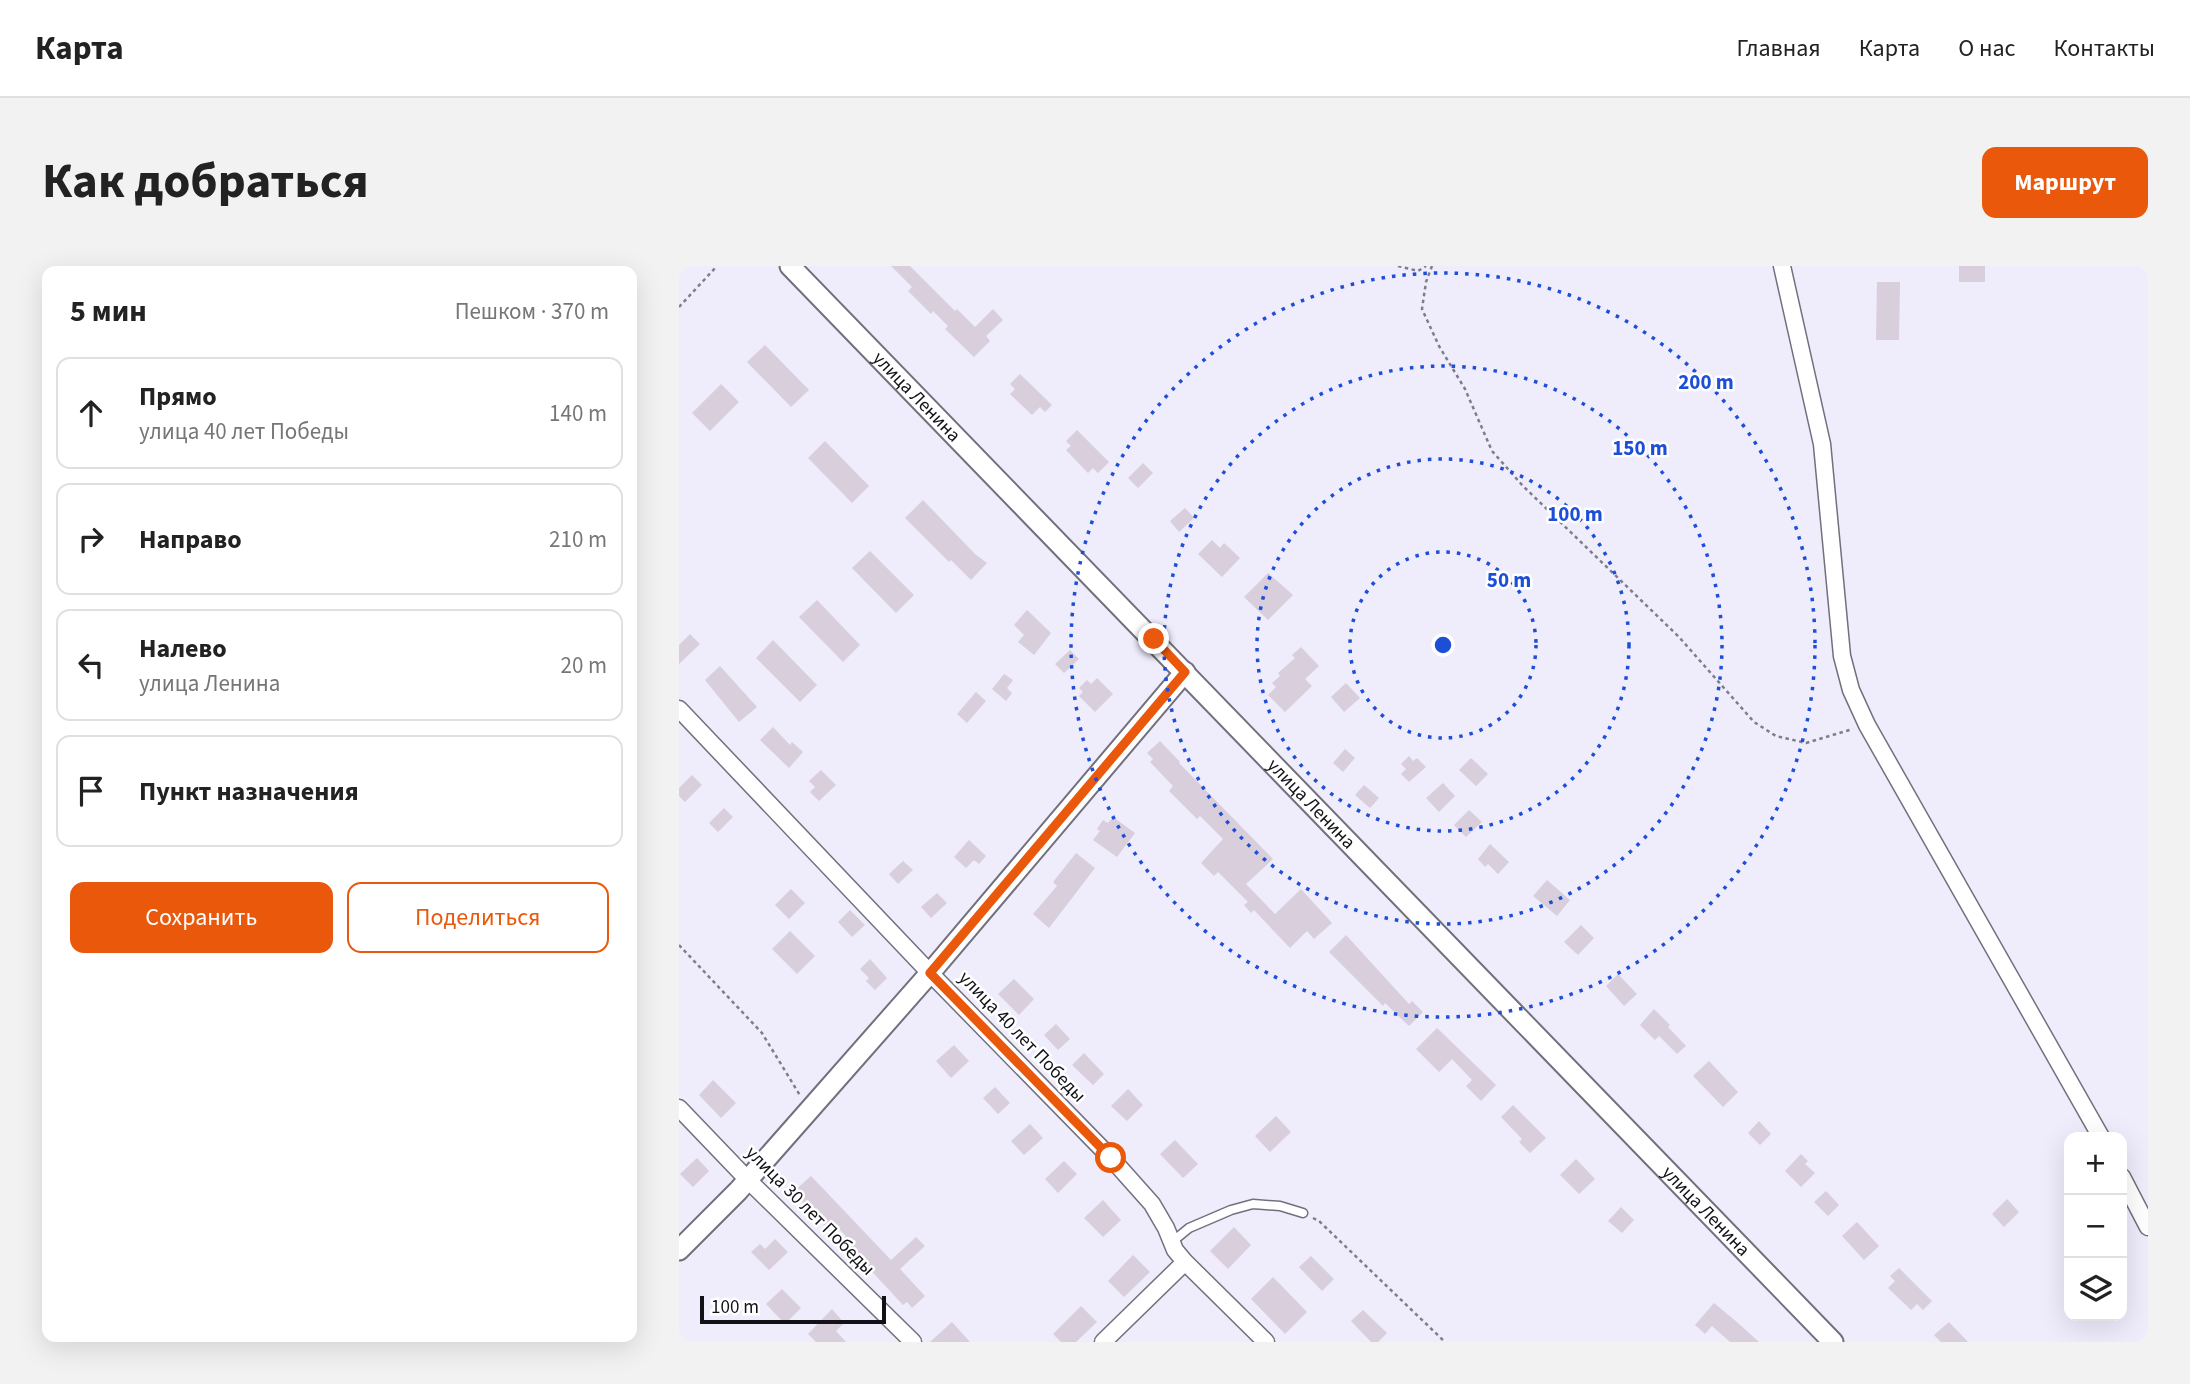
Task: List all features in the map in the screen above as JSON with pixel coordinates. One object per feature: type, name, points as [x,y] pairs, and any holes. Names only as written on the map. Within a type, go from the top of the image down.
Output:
[{"type":"street","name":"улица Ленина","points":[[790,266],[1833,1342]]},
{"type":"street","points":[[1782,266],[1822,444],[1842,656],[1851,690],[1867,724],[2098,1132]]},
{"type":"street","points":[[679,1251],[748,1180],[930,973],[1185,672]]},
{"type":"street","name":"улица 40 лет Победы","points":[[679,709],[930,973],[1111,1158],[1152,1204],[1185,1262],[1266,1342]]},
{"type":"street","name":"улица 30 лет Победы","points":[[679,1108],[748,1180],[913,1342]]},
{"type":"street","points":[[2127,1187],[2148,1227]]},
{"type":"street","points":[[1103,1342],[1185,1262]]},
{"type":"lane","points":[[1172,1242],[1189,1228],[1231,1210],[1253,1204],[1280,1206],[1303,1213]]},
{"type":"path","points":[[679,307],[717,266]]},
{"type":"path","points":[[1398,266],[1418,271],[1426,266]]},
{"type":"path","points":[[1432,266],[1426,282],[1422,309],[1439,346],[1465,389],[1492,451],[1523,486],[1679,637],[1754,723],[1776,736],[1807,743],[1867,724]]},
{"type":"path","points":[[679,945],[762,1033],[810,1110]]},
{"type":"path","points":[[1303,1213],[1319,1221],[1445,1342]]},
{"type":"building","points":[[891,266],[910,266],[975,327],[993,309],[1003,320],[986,336],[990,341],[974,357],[945,329],[948,326],[933,311],[931,314],[908,291],[912,287]]},
{"type":"building","points":[[1959,266],[1985,266],[1985,282],[1959,282]]},
{"type":"building","points":[[1877,282],[1900,282],[1899,340],[1876,340]]},
{"type":"building","points":[[765,345],[809,390],[791,407],[747,362]]},
{"type":"building","points":[[1020,374],[1052,405],[1045,412],[1040,407],[1032,415],[1010,394],[1015,389],[1010,384]]},
{"type":"building","points":[[721,384],[739,402],[710,431],[692,413]]},
{"type":"building","points":[[1077,430],[1109,462],[1098,473],[1093,468],[1088,473],[1066,450],[1071,446],[1066,441]]},
{"type":"building","points":[[825,441],[869,486],[852,503],[808,458]]},
{"type":"building","points":[[1143,463],[1153,473],[1138,488],[1128,478]]},
{"type":"building","points":[[923,500],[987,563],[971,580],[905,518]]},
{"type":"building","points":[[1185,508],[1194,518],[1179,532],[1170,521]]},
{"type":"building","points":[[1212,540],[1220,548],[1224,543],[1240,558],[1222,577],[1198,554]]},
{"type":"building","points":[[870,551],[914,595],[896,613],[852,568]]},
{"type":"building","points":[[1268,573],[1293,595],[1268,620],[1244,597]]},
{"type":"building","points":[[817,600],[860,645],[843,662],[799,617]]},
{"type":"building","points":[[1027,610],[1051,633],[1034,655],[1018,642],[1024,635],[1014,625]]},
{"type":"building","points":[[690,634],[700,644],[679,664],[679,645]]},
{"type":"building","points":[[773,640],[817,685],[800,702],[756,658]]},
{"type":"building","points":[[1301,647],[1319,666],[1305,679],[1312,686],[1285,712],[1268,695],[1276,687],[1272,683],[1280,676],[1278,673],[1295,658],[1292,655]]},
{"type":"building","points":[[1070,650],[1079,659],[1064,673],[1055,664]]},
{"type":"building","points":[[720,666],[757,707],[739,722],[705,680]]},
{"type":"building","points":[[1004,674],[1013,680],[1007,688],[1012,693],[1006,701],[992,689]]},
{"type":"building","points":[[1097,678],[1113,694],[1095,712],[1079,696],[1083,692],[1079,688],[1087,680],[1091,684]]},
{"type":"building","points":[[1346,683],[1360,698],[1344,712],[1331,697]]},
{"type":"building","points":[[976,692],[986,701],[967,723],[957,714]]},
{"type":"building","points":[[773,727],[790,745],[792,742],[803,752],[789,768],[760,740]]},
{"type":"building","points":[[1160,741],[1273,859],[1246,884],[1275,914],[1301,889],[1332,923],[1314,939],[1307,931],[1290,948],[1254,910],[1251,913],[1244,905],[1248,902],[1218,872],[1214,876],[1201,863],[1223,839],[1200,816],[1197,819],[1169,791],[1173,786],[1150,762],[1153,759],[1147,753]]},
{"type":"building","points":[[1345,749],[1355,758],[1343,772],[1333,763]]},
{"type":"building","points":[[1409,756],[1413,761],[1417,758],[1426,767],[1409,782],[1401,774],[1406,769],[1401,764]]},
{"type":"building","points":[[1471,758],[1488,774],[1476,786],[1459,770]]},
{"type":"building","points":[[821,770],[836,785],[819,801],[810,792],[815,787],[809,781]]},
{"type":"building","points":[[692,775],[702,785],[685,802],[679,796],[679,788]]},
{"type":"building","points":[[1443,783],[1455,796],[1439,812],[1426,798]]},
{"type":"building","points":[[1364,785],[1379,798],[1370,808],[1355,795]]},
{"type":"building","points":[[724,808],[733,817],[718,832],[709,823]]},
{"type":"building","points":[[1469,810],[1482,822],[1466,837],[1454,825]]},
{"type":"building","points":[[1113,817],[1135,833],[1117,857],[1093,840],[1100,831],[1097,829],[1103,820],[1108,823]]},
{"type":"building","points":[[969,840],[986,856],[979,864],[974,860],[966,868],[954,857]]},
{"type":"building","points":[[1490,844],[1509,862],[1498,874],[1488,864],[1485,867],[1478,859]]},
{"type":"building","points":[[1076,853],[1095,868],[1049,928],[1033,914],[1057,886],[1053,882]]},
{"type":"building","points":[[903,861],[913,870],[898,884],[889,874]]},
{"type":"building","points":[[1547,880],[1570,900],[1557,916],[1533,896]]},
{"type":"building","points":[[791,889],[805,903],[789,919],[775,905]]},
{"type":"building","points":[[937,893],[947,903],[931,918],[921,907]]},
{"type":"building","points":[[850,910],[865,925],[852,937],[838,922]]},
{"type":"building","points":[[1581,925],[1594,938],[1578,955],[1564,942]]},
{"type":"building","points":[[790,931],[815,956],[797,974],[772,949]]},
{"type":"building","points":[[1346,935],[1409,1004],[1412,1001],[1423,1012],[1409,1026],[1385,1003],[1383,1006],[1329,952]]},
{"type":"building","points":[[870,959],[887,978],[875,990],[860,969]]},
{"type":"building","points":[[1618,974],[1637,994],[1624,1006],[1606,986]]},
{"type":"building","points":[[1014,979],[1034,999],[1019,1015],[998,994]]},
{"type":"building","points":[[1654,1009],[1686,1046],[1677,1054],[1659,1036],[1655,1040],[1640,1025]]},
{"type":"building","points":[[1056,1024],[1070,1039],[1058,1050],[1044,1035]]},
{"type":"building","points":[[1437,1028],[1496,1085],[1481,1101],[1466,1086],[1472,1080],[1452,1059],[1439,1072],[1416,1049]]},
{"type":"building","points":[[954,1045],[969,1061],[951,1078],[936,1061]]},
{"type":"building","points":[[1084,1053],[1104,1074],[1093,1085],[1072,1065]]},
{"type":"building","points":[[1709,1061],[1738,1092],[1723,1107],[1693,1076]]},
{"type":"building","points":[[713,1080],[736,1103],[721,1118],[699,1095]]},
{"type":"building","points":[[995,1087],[1010,1103],[998,1114],[983,1098]]},
{"type":"building","points":[[1128,1089],[1143,1105],[1127,1121],[1111,1106]]},
{"type":"building","points":[[1513,1105],[1546,1138],[1530,1153],[1519,1142],[1522,1139],[1501,1117]]},
{"type":"building","points":[[1276,1116],[1291,1132],[1270,1152],[1255,1136]]},
{"type":"building","points":[[1759,1121],[1771,1134],[1760,1145],[1748,1133]]},
{"type":"building","points":[[1030,1124],[1043,1138],[1024,1155],[1011,1141]]},
{"type":"building","points":[[1175,1140],[1198,1164],[1183,1178],[1160,1154]]},
{"type":"building","points":[[1801,1154],[1808,1161],[1805,1164],[1815,1173],[1801,1187],[1785,1171]]},
{"type":"building","points":[[697,1158],[709,1171],[693,1187],[680,1174]]},
{"type":"building","points":[[1576,1159],[1595,1179],[1579,1194],[1560,1175]]},
{"type":"building","points":[[1064,1161],[1077,1174],[1058,1193],[1045,1179]]},
{"type":"building","points":[[811,1176],[891,1260],[916,1237],[925,1246],[900,1269],[925,1296],[912,1308],[907,1302],[903,1305],[863,1262],[840,1242],[846,1236],[831,1221],[825,1226],[793,1192]]},
{"type":"building","points":[[1826,1191],[1839,1205],[1828,1216],[1814,1202]]},
{"type":"building","points":[[2007,1199],[2019,1212],[2004,1227],[1992,1214]]},
{"type":"building","points":[[1103,1200],[1121,1220],[1103,1237],[1084,1218]]},
{"type":"building","points":[[1621,1207],[1634,1220],[1622,1233],[1608,1221]]},
{"type":"building","points":[[1857,1222],[1879,1246],[1864,1260],[1842,1236]]},
{"type":"building","points":[[1234,1227],[1251,1245],[1228,1269],[1210,1251]]},
{"type":"building","points":[[775,1239],[788,1252],[769,1270],[751,1252],[760,1244],[765,1249]]},
{"type":"building","points":[[1133,1255],[1150,1272],[1124,1297],[1108,1281]]},
{"type":"building","points":[[1311,1256],[1334,1279],[1322,1291],[1299,1267]]},
{"type":"building","points":[[1899,1268],[1932,1301],[1923,1310],[1917,1304],[1911,1310],[1888,1288],[1895,1281],[1890,1276]]},
{"type":"building","points":[[1273,1277],[1307,1312],[1285,1334],[1251,1299]]},
{"type":"building","points":[[782,1289],[801,1308],[785,1324],[766,1304]]},
{"type":"building","points":[[1714,1303],[1759,1342],[1730,1342],[1712,1326],[1705,1334],[1695,1325]]},
{"type":"building","points":[[1081,1306],[1097,1322],[1076,1342],[1061,1342],[1053,1334]]},
{"type":"building","points":[[832,1309],[844,1323],[836,1331],[846,1342],[816,1342],[808,1334]]},
{"type":"building","points":[[1363,1310],[1387,1333],[1378,1342],[1371,1342],[1351,1321]]},
{"type":"building","points":[[952,1322],[970,1342],[930,1342]]},
{"type":"building","points":[[1949,1322],[1968,1342],[1941,1342],[1934,1335]]},
{"type":"route","points":[[1111,1158],[930,973],[1185,672],[1154,639]]}]
